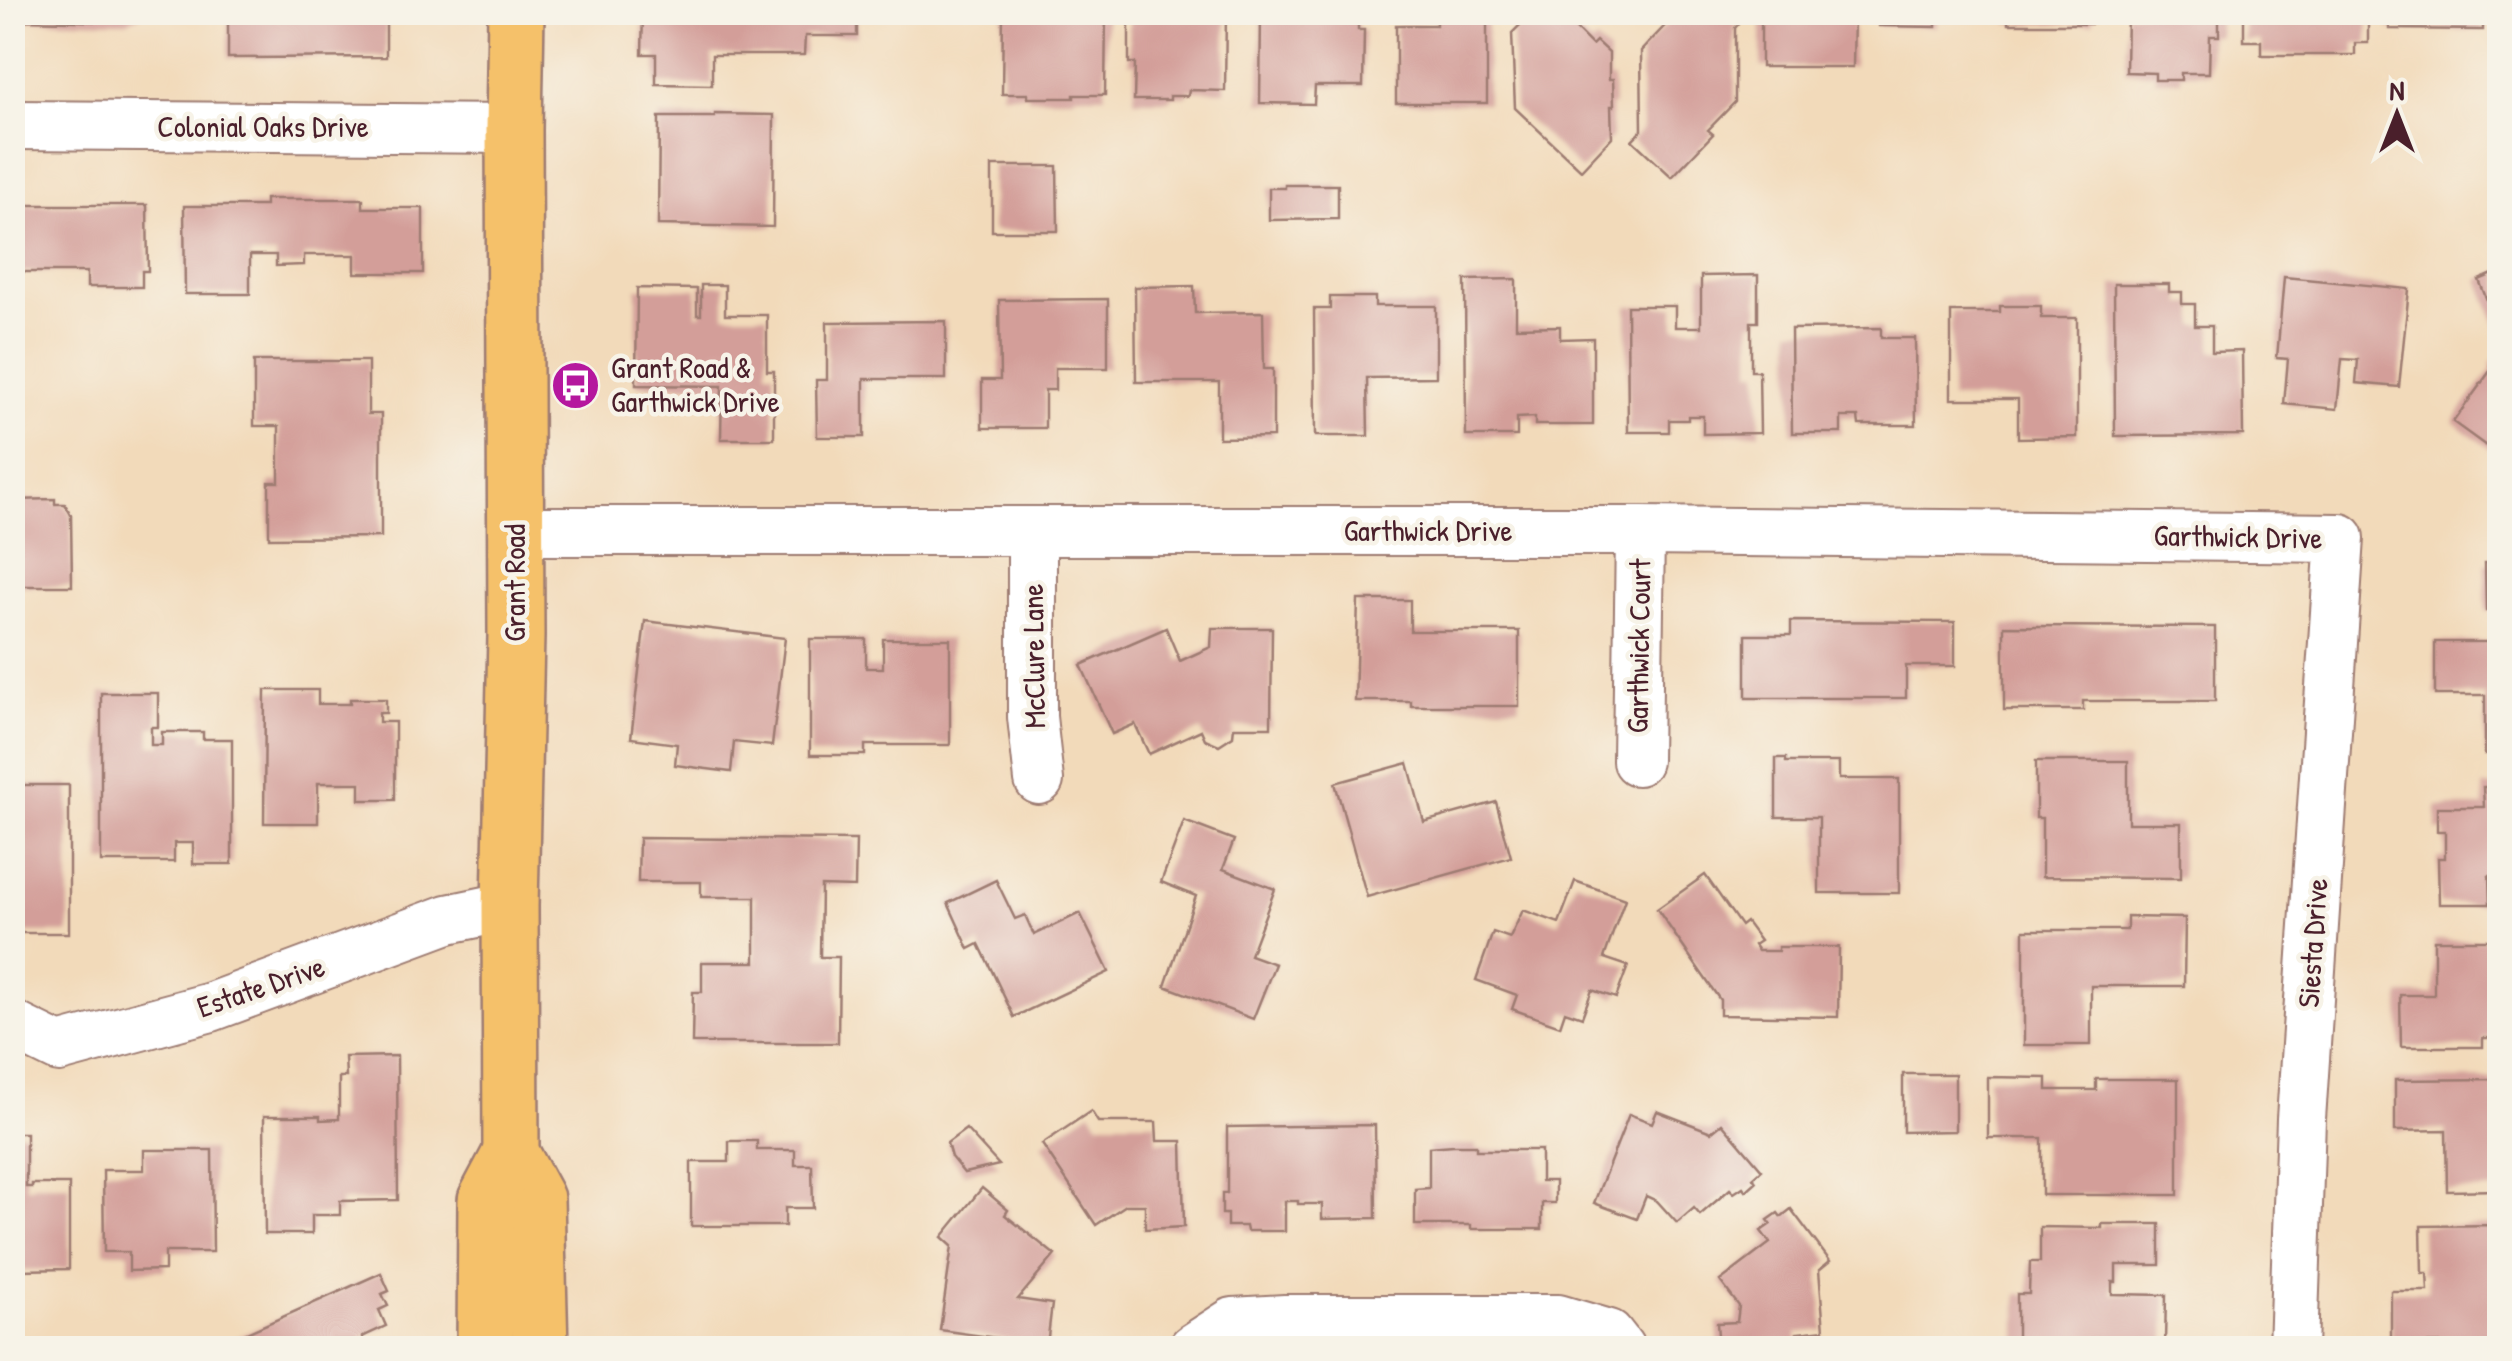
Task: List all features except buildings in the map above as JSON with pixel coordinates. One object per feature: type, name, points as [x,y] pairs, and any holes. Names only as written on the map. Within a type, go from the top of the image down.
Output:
[{"type":"main road","name":"Grant Road","points":[[485,1348],[486,1200],[511,1153],[516,12]]},
{"type":"main road","name":"Grant Road","points":[[511,1153],[536,1199],[540,1348]]},
{"type":"street","name":"Colonial Oaks Drive","points":[[12,125],[514,128]]},
{"type":"street","name":"Garthwick Drive","points":[[516,531],[1640,531],[2340,538]]},
{"type":"street","name":"Garthwick Court","points":[[1637,761],[1640,531]]},
{"type":"street","name":"McClure Lane","points":[[1032,532],[1032,717],[1040,780]]},
{"type":"street","name":"Siesta Drive","points":[[2294,1348],[2301,1119],[2340,538]]},
{"type":"street","name":"Estate Drive","points":[[12,1025],[59,1048],[211,1007],[448,919],[510,906]]},
{"type":"street","points":[[1193,1348],[1233,1322],[1363,1319],[1558,1320],[1610,1334],[1620,1348]]},
{"type":"place","name":"Grant Road & Garthwick Drive","points":[[576,385]]}]
